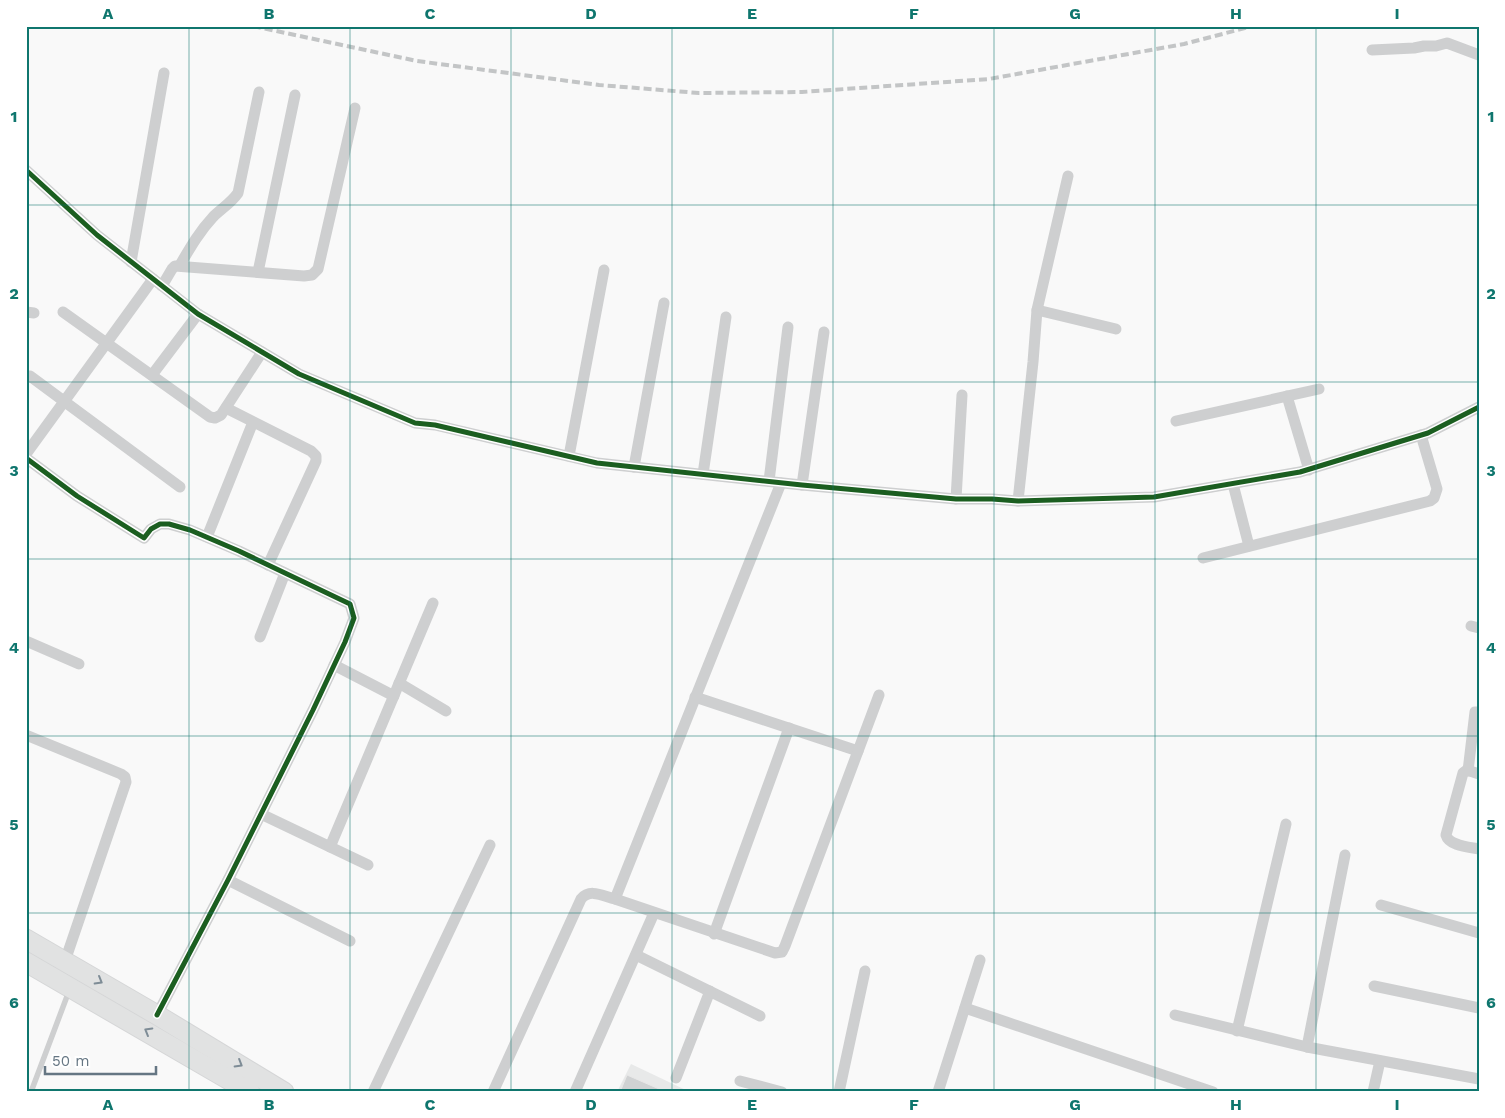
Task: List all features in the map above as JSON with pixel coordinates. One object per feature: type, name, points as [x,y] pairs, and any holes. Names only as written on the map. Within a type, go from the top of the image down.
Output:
[{"type":"main road","points":[[26,939],[157,1015],[261,1090]]},
{"type":"main road","points":[[26,962],[261,1090]]},
{"type":"street","points":[[1372,50],[1446,44],[1479,55]]},
{"type":"street","points":[[132,262],[164,73]]},
{"type":"street","points":[[180,266],[197,236],[238,193],[259,92]]},
{"type":"street","points":[[258,272],[295,96]]},
{"type":"street","points":[[26,454],[107,343],[175,266],[304,276],[312,275],[318,269],[355,108]]},
{"type":"street","points":[[26,170],[97,235],[198,314],[299,374],[415,423],[434,425],[597,463],[781,483],[956,499],[1018,501],[1154,497],[1308,470],[1421,434],[1479,407]]},
{"type":"street","points":[[1018,501],[1034,362],[1037,310],[1068,176]]},
{"type":"street","points":[[569,456],[604,270]]},
{"type":"street","points":[[634,467],[664,303]]},
{"type":"street","points":[[1037,310],[1116,329]]},
{"type":"street","points":[[64,312],[210,417],[221,416],[262,352]]},
{"type":"street","points":[[152,375],[198,314]]},
{"type":"street","points":[[703,474],[726,317]]},
{"type":"street","points":[[769,481],[788,328]]},
{"type":"street","points":[[802,485],[824,332]]},
{"type":"street","points":[[30,376],[180,487]]},
{"type":"street","points":[[1176,421],[1318,390]]},
{"type":"street","points":[[956,499],[962,395]]},
{"type":"street","points":[[1287,396],[1308,470]]},
{"type":"street","points":[[226,408],[310,451],[316,456],[316,461],[268,565]]},
{"type":"street","points":[[207,536],[253,422]]},
{"type":"street","points":[[1203,558],[1430,501],[1436,495],[1437,490],[1421,434]]},
{"type":"street","points":[[26,458],[77,496],[144,538],[151,529],[160,524],[168,524],[207,536],[350,604],[354,618],[334,666],[261,814],[157,1015]]},
{"type":"street","points":[[615,899],[781,483]]},
{"type":"street","points":[[1233,484],[1250,546]]},
{"type":"street","points":[[260,637],[286,573]]},
{"type":"street","points":[[330,847],[433,603]]},
{"type":"street","points":[[26,641],[79,664]]},
{"type":"street","points":[[334,666],[394,696]]},
{"type":"street","points":[[399,682],[446,711]]},
{"type":"street","points":[[493,1092],[581,899],[588,892],[615,899],[774,953],[784,950],[879,695]]},
{"type":"street","points":[[695,697],[858,751]]},
{"type":"street","points":[[1479,712],[1475,712],[1473,772],[1465,770],[1462,774],[1446,835],[1450,842],[1479,849]]},
{"type":"street","points":[[714,934],[789,728]]},
{"type":"street","points":[[26,735],[120,774],[125,777],[126,782],[65,961]]},
{"type":"street","points":[[261,814],[368,865]]},
{"type":"street","points":[[1236,1031],[1286,824]]},
{"type":"street","points":[[373,1092],[490,845]]},
{"type":"street","points":[[1307,1047],[1345,855]]},
{"type":"street","points":[[228,880],[350,940]]},
{"type":"street","points":[[1381,905],[1479,933]]},
{"type":"street","points":[[575,1092],[654,913]]},
{"type":"street","points":[[636,955],[760,1016]]},
{"type":"street","points":[[938,1092],[980,960]]},
{"type":"street","points":[[839,1092],[865,971]]},
{"type":"street","points":[[1374,986],[1479,1008]]},
{"type":"street","points":[[676,1078],[710,992]]},
{"type":"street","points":[[965,1008],[1213,1092]]},
{"type":"street","points":[[1175,1016],[1307,1047],[1479,1079]]},
{"type":"street","points":[[1374,1092],[1380,1061]]},
{"type":"street","points":[[740,1081],[782,1092]]},
{"type":"lane","points":[[30,1092],[70,987]]},
{"type":"shaded area","points":[[631,1064],[690,1092],[617,1092]]},
{"type":"building","points":[[627,1075],[666,1092],[620,1092]]},
{"type":"railway","points":[[253,26],[417,61],[599,85],[699,93],[802,92],[989,79],[1184,44],[1253,26]]},
{"type":"cycle path","points":[[26,170],[97,235],[198,314],[299,374],[415,423],[435,425],[597,463],[956,499],[1018,501],[1154,497],[1300,472],[1428,433],[1479,407]]},
{"type":"cycle path","points":[[26,458],[77,496],[144,538],[151,529],[160,524],[169,524],[190,530],[239,551],[350,604],[354,618],[345,642],[313,710],[228,880],[157,1015]]}]
